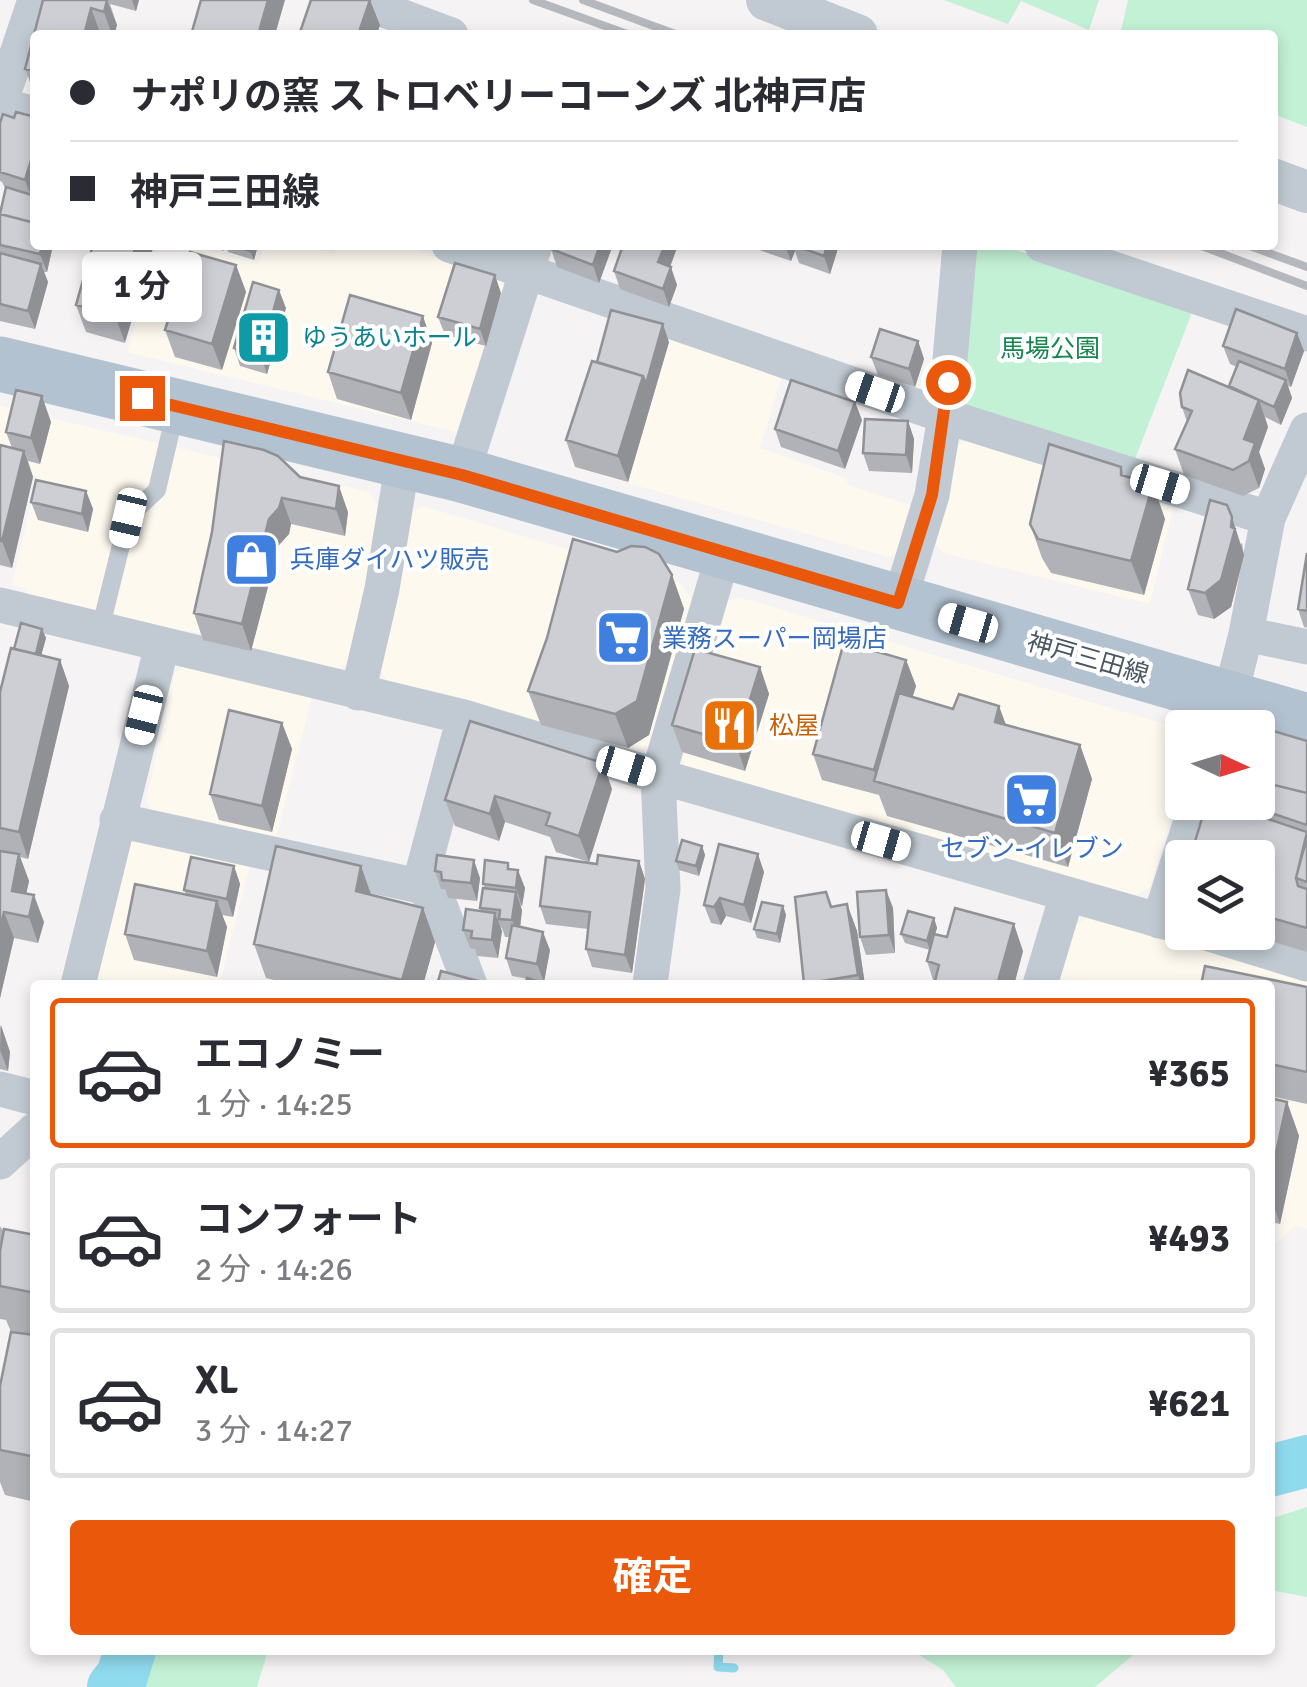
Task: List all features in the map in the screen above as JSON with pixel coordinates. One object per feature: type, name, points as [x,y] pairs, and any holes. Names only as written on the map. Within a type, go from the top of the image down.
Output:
[{"type":"main road","name":"神戸三田線","points":[[0,364],[462,475],[898,603],[1217,710]]},
{"type":"main road","name":"神戸三田線","points":[[1275,718],[1307,722]]},
{"type":"street","points":[[30,113],[0,105],[35,0]]},
{"type":"street","points":[[358,0],[438,30]]},
{"type":"street","points":[[766,0],[844,30]]},
{"type":"street","points":[[1278,181],[1307,192]]},
{"type":"street","points":[[481,250],[531,258],[945,416],[1268,518]]},
{"type":"street","points":[[898,603],[932,495],[945,416],[960,250]]},
{"type":"street","points":[[1057,250],[1307,334]]},
{"type":"street","points":[[462,475],[531,258]]},
{"type":"street","points":[[1227,710],[1268,518],[1307,430]]},
{"type":"street","points":[[358,692],[382,589],[403,460]]},
{"type":"street","points":[[652,980],[663,889],[658,776],[724,552]]},
{"type":"street","points":[[0,606],[464,717],[1165,922]]},
{"type":"street","points":[[1246,634],[1307,647]]},
{"type":"street","points":[[79,980],[162,645]]},
{"type":"street","points":[[419,886],[464,717]]},
{"type":"street","points":[[117,820],[419,886],[438,900],[468,980]]},
{"type":"street","points":[[1042,980],[1067,895]]},
{"type":"street","points":[[1262,950],[1307,964]]},
{"type":"street","points":[[0,1089],[30,1097]]},
{"type":"street","points":[[0,1162],[30,1135]]},
{"type":"lane","points":[[100,630],[128,518],[156,490],[177,406]]},
{"type":"shaded area","points":[[158,250],[206,250],[258,264],[263,250],[319,250],[334,254],[335,250],[416,250],[498,277],[506,293],[468,424],[455,432],[127,352]]},
{"type":"shaded area","points":[[613,321],[782,376],[760,448],[843,477],[851,486],[913,506],[901,552],[889,557],[571,467]]},
{"type":"shaded area","points":[[0,406],[225,459],[213,572],[200,633],[111,620],[25,599],[27,589],[12,585],[37,477],[0,467]]},
{"type":"shaded area","points":[[967,440],[1173,508],[1150,604],[943,553],[931,539],[953,447]]},
{"type":"shaded area","points":[[230,459],[369,492],[379,508],[368,588],[350,662],[331,673],[203,640]]},
{"type":"shaded area","points":[[423,506],[680,583],[697,606],[655,741],[633,754],[389,687],[378,666],[405,516]]},
{"type":"shaded area","points":[[739,597],[1165,724],[1165,820],[1170,820],[1150,887],[1128,899],[689,773],[678,752],[721,604]]},
{"type":"shaded area","points":[[189,664],[312,697],[276,837],[151,809],[146,800],[175,672]]},
{"type":"shaded area","points":[[146,834],[251,861],[220,980],[96,980],[131,842]]},
{"type":"shaded area","points":[[1091,915],[1165,937],[1165,950],[1211,950],[1307,978],[1307,1229],[1295,1226],[1275,1242],[1275,980],[1056,980],[1073,927]]},
{"type":"green space","points":[[944,0],[1099,0],[1089,30],[1021,1],[1008,24]]},
{"type":"green space","points":[[1128,0],[1307,0],[1307,127],[1278,116],[1278,30],[1121,30]]},
{"type":"green space","name":"馬場公園","points":[[978,250],[1015,250],[1195,305],[1135,459],[957,403],[972,255]]},
{"type":"green space","points":[[1307,1507],[1307,1597],[1275,1591],[1275,1517]]},
{"type":"green space","points":[[155,1655],[267,1655],[257,1687],[139,1687]]},
{"type":"green space","points":[[919,1655],[1133,1655],[1095,1687],[956,1687],[943,1670]]},
{"type":"building","points":[[43,0],[107,0],[104,12],[91,8],[85,30],[35,30]]},
{"type":"building","points":[[201,0],[268,0],[259,30],[192,30]]},
{"type":"building","points":[[311,0],[370,0],[360,30],[301,30]]},
{"type":"building","points":[[16,112],[30,116],[30,164],[25,180],[0,172],[0,123],[3,114],[14,118]]},
{"type":"building","points":[[6,187],[30,194],[30,222],[0,214]]},
{"type":"building","points":[[0,214],[30,222],[30,250],[41,250],[40,254],[0,245]]},
{"type":"building","points":[[92,250],[135,250],[115,316],[76,305]]},
{"type":"building","points":[[554,250],[598,250],[593,265]]},
{"type":"building","points":[[621,250],[663,250],[658,262],[671,267],[663,289],[614,271]]},
{"type":"building","points":[[190,252],[236,265],[212,344],[165,330]]},
{"type":"building","points":[[0,253],[41,264],[28,311],[0,304]]},
{"type":"building","points":[[455,263],[495,275],[480,329],[438,317]]},
{"type":"building","points":[[253,282],[279,290],[261,356],[234,348]]},
{"type":"building","points":[[350,295],[423,316],[401,393],[328,372]]},
{"type":"building","points":[[1236,309],[1297,333],[1285,369],[1223,346]]},
{"type":"building","points":[[611,310],[663,324],[646,384],[643,376],[597,362]]},
{"type":"building","points":[[880,329],[918,341],[909,369],[871,357]]},
{"type":"building","points":[[592,361],[643,376],[618,456],[566,440]]},
{"type":"building","points":[[1239,361],[1286,380],[1274,407],[1229,386]]},
{"type":"building","points":[[1188,370],[1259,400],[1244,439],[1255,443],[1249,461],[1233,470],[1175,449],[1192,411],[1182,407],[1180,393]]},
{"type":"building","points":[[791,380],[855,402],[838,451],[775,429]]},
{"type":"building","points":[[16,390],[42,396],[31,438],[6,432]]},
{"type":"building","points":[[865,419],[908,421],[906,455],[863,453]]},
{"type":"building","points":[[224,441],[264,450],[278,456],[300,477],[339,486],[336,509],[282,498],[269,519],[242,624],[194,613],[212,532]]},
{"type":"building","points":[[1049,444],[1121,467],[1121,475],[1153,484],[1131,561],[1038,539],[1030,524]]},
{"type":"building","points":[[0,445],[24,451],[2,541],[0,541]]},
{"type":"building","points":[[36,480],[86,491],[82,514],[31,502]]},
{"type":"building","points":[[1210,500],[1227,505],[1231,527],[1235,529],[1221,580],[1205,593],[1188,589]]},
{"type":"building","points":[[573,539],[617,552],[631,546],[645,547],[659,554],[672,575],[637,701],[615,714],[528,691],[547,638]]},
{"type":"building","points":[[1307,553],[1307,611],[1298,609]]},
{"type":"building","points":[[21,623],[42,629],[36,654],[14,649]]},
{"type":"building","points":[[844,642],[906,660],[874,770],[813,754]]},
{"type":"building","points":[[11,648],[60,660],[19,832],[0,828],[0,692]]},
{"type":"building","points":[[695,649],[760,667],[736,744],[672,725]]},
{"type":"building","points":[[899,693],[953,709],[959,694],[999,706],[995,722],[1080,745],[1055,833],[874,781]]},
{"type":"building","points":[[229,710],[282,723],[262,806],[210,794]]},
{"type":"building","points":[[470,721],[603,763],[579,836],[546,825],[550,813],[495,796],[490,814],[445,800]]},
{"type":"building","points":[[1275,731],[1307,741],[1307,793],[1275,785]]},
{"type":"building","points":[[1275,785],[1307,793],[1307,825],[1275,814]]},
{"type":"building","points":[[1202,820],[1271,820],[1307,832],[1296,878],[1298,886],[1307,889],[1307,928],[1275,919],[1275,840],[1195,840]]},
{"type":"building","points":[[1307,837],[1307,882],[1296,878]]},
{"type":"building","points":[[682,840],[702,846],[696,866],[676,861]]},
{"type":"building","points":[[719,844],[758,854],[744,905],[720,898],[714,907],[704,905]]},
{"type":"building","points":[[276,846],[361,866],[356,891],[423,908],[402,980],[254,944]]},
{"type":"building","points":[[0,851],[19,854],[12,891],[34,895],[29,917],[4,912],[0,930]]},
{"type":"building","points":[[437,855],[474,860],[471,883],[442,880],[441,872],[435,871]]},
{"type":"building","points":[[598,855],[639,861],[625,955],[586,949],[590,912],[540,906],[546,857],[597,864]]},
{"type":"building","points":[[191,857],[234,866],[227,899],[184,890]]},
{"type":"building","points":[[485,860],[508,863],[508,869],[518,870],[516,888],[483,884]]},
{"type":"building","points":[[135,884],[217,901],[207,951],[125,934]]},
{"type":"building","points":[[483,888],[516,892],[512,920],[499,919],[500,910],[480,908]]},
{"type":"building","points":[[886,890],[889,935],[860,937],[857,892]]},
{"type":"building","points":[[826,892],[831,907],[847,904],[858,975],[804,980],[795,897]]},
{"type":"building","points":[[762,902],[783,906],[777,934],[754,929]]},
{"type":"building","points":[[955,908],[1014,924],[998,980],[935,980],[939,965],[927,961],[934,934],[947,937]]},
{"type":"building","points":[[466,909],[495,913],[492,940],[471,938],[472,931],[463,930]]},
{"type":"building","points":[[908,911],[934,918],[927,941],[901,934]]},
{"type":"building","points":[[512,925],[543,932],[537,964],[506,958]]},
{"type":"building","points":[[1205,966],[1273,980],[1202,980]]},
{"type":"building","points":[[441,971],[474,980],[438,980]]},
{"type":"building","points":[[1275,980],[1307,987],[1307,1072],[1275,1065]]},
{"type":"building","points":[[1275,1099],[1287,1102],[1275,1157]]},
{"type":"building","points":[[4,1229],[30,1234],[30,1292],[0,1286]]},
{"type":"building","points":[[11,1332],[30,1334],[30,1456],[0,1450],[0,1386]]},
{"type":"waterway","points":[[1275,1470],[1307,1461]]},
{"type":"waterway","points":[[113,1687],[122,1676],[128,1655]]},
{"type":"waterway","points":[[719,1655],[718,1667],[734,1668]]},
{"type":"railway","points":[[533,0],[616,30]]},
{"type":"railway","points":[[583,0],[664,30]]},
{"type":"railway","points":[[1212,250],[1307,286]]},
{"type":"railway","points":[[1261,250],[1307,267]]},
{"type":"place","name":"ゆうあいホール","points":[[263,337]]},
{"type":"place","name":"兵庫ダイハツ販売","points":[[251,559]]},
{"type":"place","name":"業務スーパー岡場店","points":[[623,638]]},
{"type":"place","name":"松屋","points":[[730,725]]},
{"type":"place","name":"セブン-イレブン","points":[[1032,799]]},
{"type":"route","points":[[142,398],[462,475],[898,603],[932,495],[948,382]]}]
